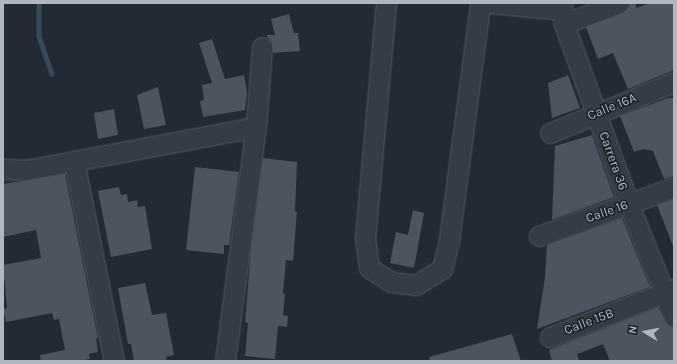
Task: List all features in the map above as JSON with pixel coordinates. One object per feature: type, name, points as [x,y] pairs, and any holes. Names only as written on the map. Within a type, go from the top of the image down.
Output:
[{"type":"street","points":[[386,3],[365,238],[369,268],[392,282],[416,286],[442,269],[449,240],[480,3]]},
{"type":"street","points":[[490,3],[563,12],[619,3]]},
{"type":"street","name":"Carrera 36","points":[[563,12],[596,114],[629,205],[669,291],[674,317]]},
{"type":"street","points":[[225,361],[256,127],[262,47]]},
{"type":"street","name":"Calle 16A","points":[[550,133],[674,82]]},
{"type":"street","points":[[3,170],[26,170],[256,127]]},
{"type":"street","points":[[74,161],[114,361]]},
{"type":"street","name":"Calle 16","points":[[539,236],[629,205],[674,187]]},
{"type":"street","name":"Calle 15B","points":[[550,337],[669,291]]},
{"type":"building","points":[[630,3],[636,3],[636,8],[650,3],[674,3],[674,70],[628,89],[613,53],[598,59],[586,27],[623,13]]},
{"type":"building","points":[[289,14],[294,33],[298,33],[300,51],[273,53],[272,43],[266,35],[275,35],[271,19]]},
{"type":"building","points":[[212,39],[225,79],[244,75],[247,93],[245,110],[203,117],[200,101],[204,100],[202,85],[212,83],[199,43]]},
{"type":"building","points":[[568,75],[580,108],[552,118],[548,83]]},
{"type":"building","points":[[158,87],[166,125],[144,129],[137,95]]},
{"type":"building","points":[[668,98],[674,98],[674,176],[664,179],[653,151],[643,149],[634,152],[620,116]]},
{"type":"building","points":[[114,109],[118,135],[98,139],[94,113]]},
{"type":"building","points":[[592,135],[614,197],[552,220],[555,146]]},
{"type":"building","points":[[263,158],[297,162],[295,211],[297,212],[293,261],[286,260],[283,293],[285,294],[283,315],[288,316],[287,327],[278,326],[275,359],[245,356],[248,323],[245,322],[251,248]]},
{"type":"building","points":[[195,167],[239,172],[229,245],[224,245],[224,254],[186,250]]},
{"type":"building","points":[[65,174],[98,338],[96,338],[98,352],[89,354],[90,359],[78,361],[41,361],[40,355],[65,350],[59,319],[54,320],[52,313],[6,322],[3,309],[7,308],[3,265],[41,258],[36,230],[3,237],[3,184]]},
{"type":"building","points":[[119,187],[121,195],[127,194],[128,202],[137,200],[138,207],[145,206],[152,249],[111,257],[98,191]]},
{"type":"building","points":[[674,199],[674,245],[673,246],[657,205]]},
{"type":"building","points":[[413,210],[424,213],[414,268],[390,263],[396,232],[408,235]]},
{"type":"building","points":[[622,218],[650,287],[537,329],[545,277],[547,245]]},
{"type":"building","points":[[145,283],[152,315],[166,313],[174,355],[166,357],[167,361],[134,361],[131,344],[128,344],[118,288]]},
{"type":"building","points":[[658,307],[667,325],[674,328],[674,361],[610,361],[603,344],[577,354],[579,361],[552,361],[549,350]]},
{"type":"building","points":[[512,334],[521,361],[430,361],[429,357]]},
{"type":"waterway","points":[[39,3],[39,36],[52,74]]}]
